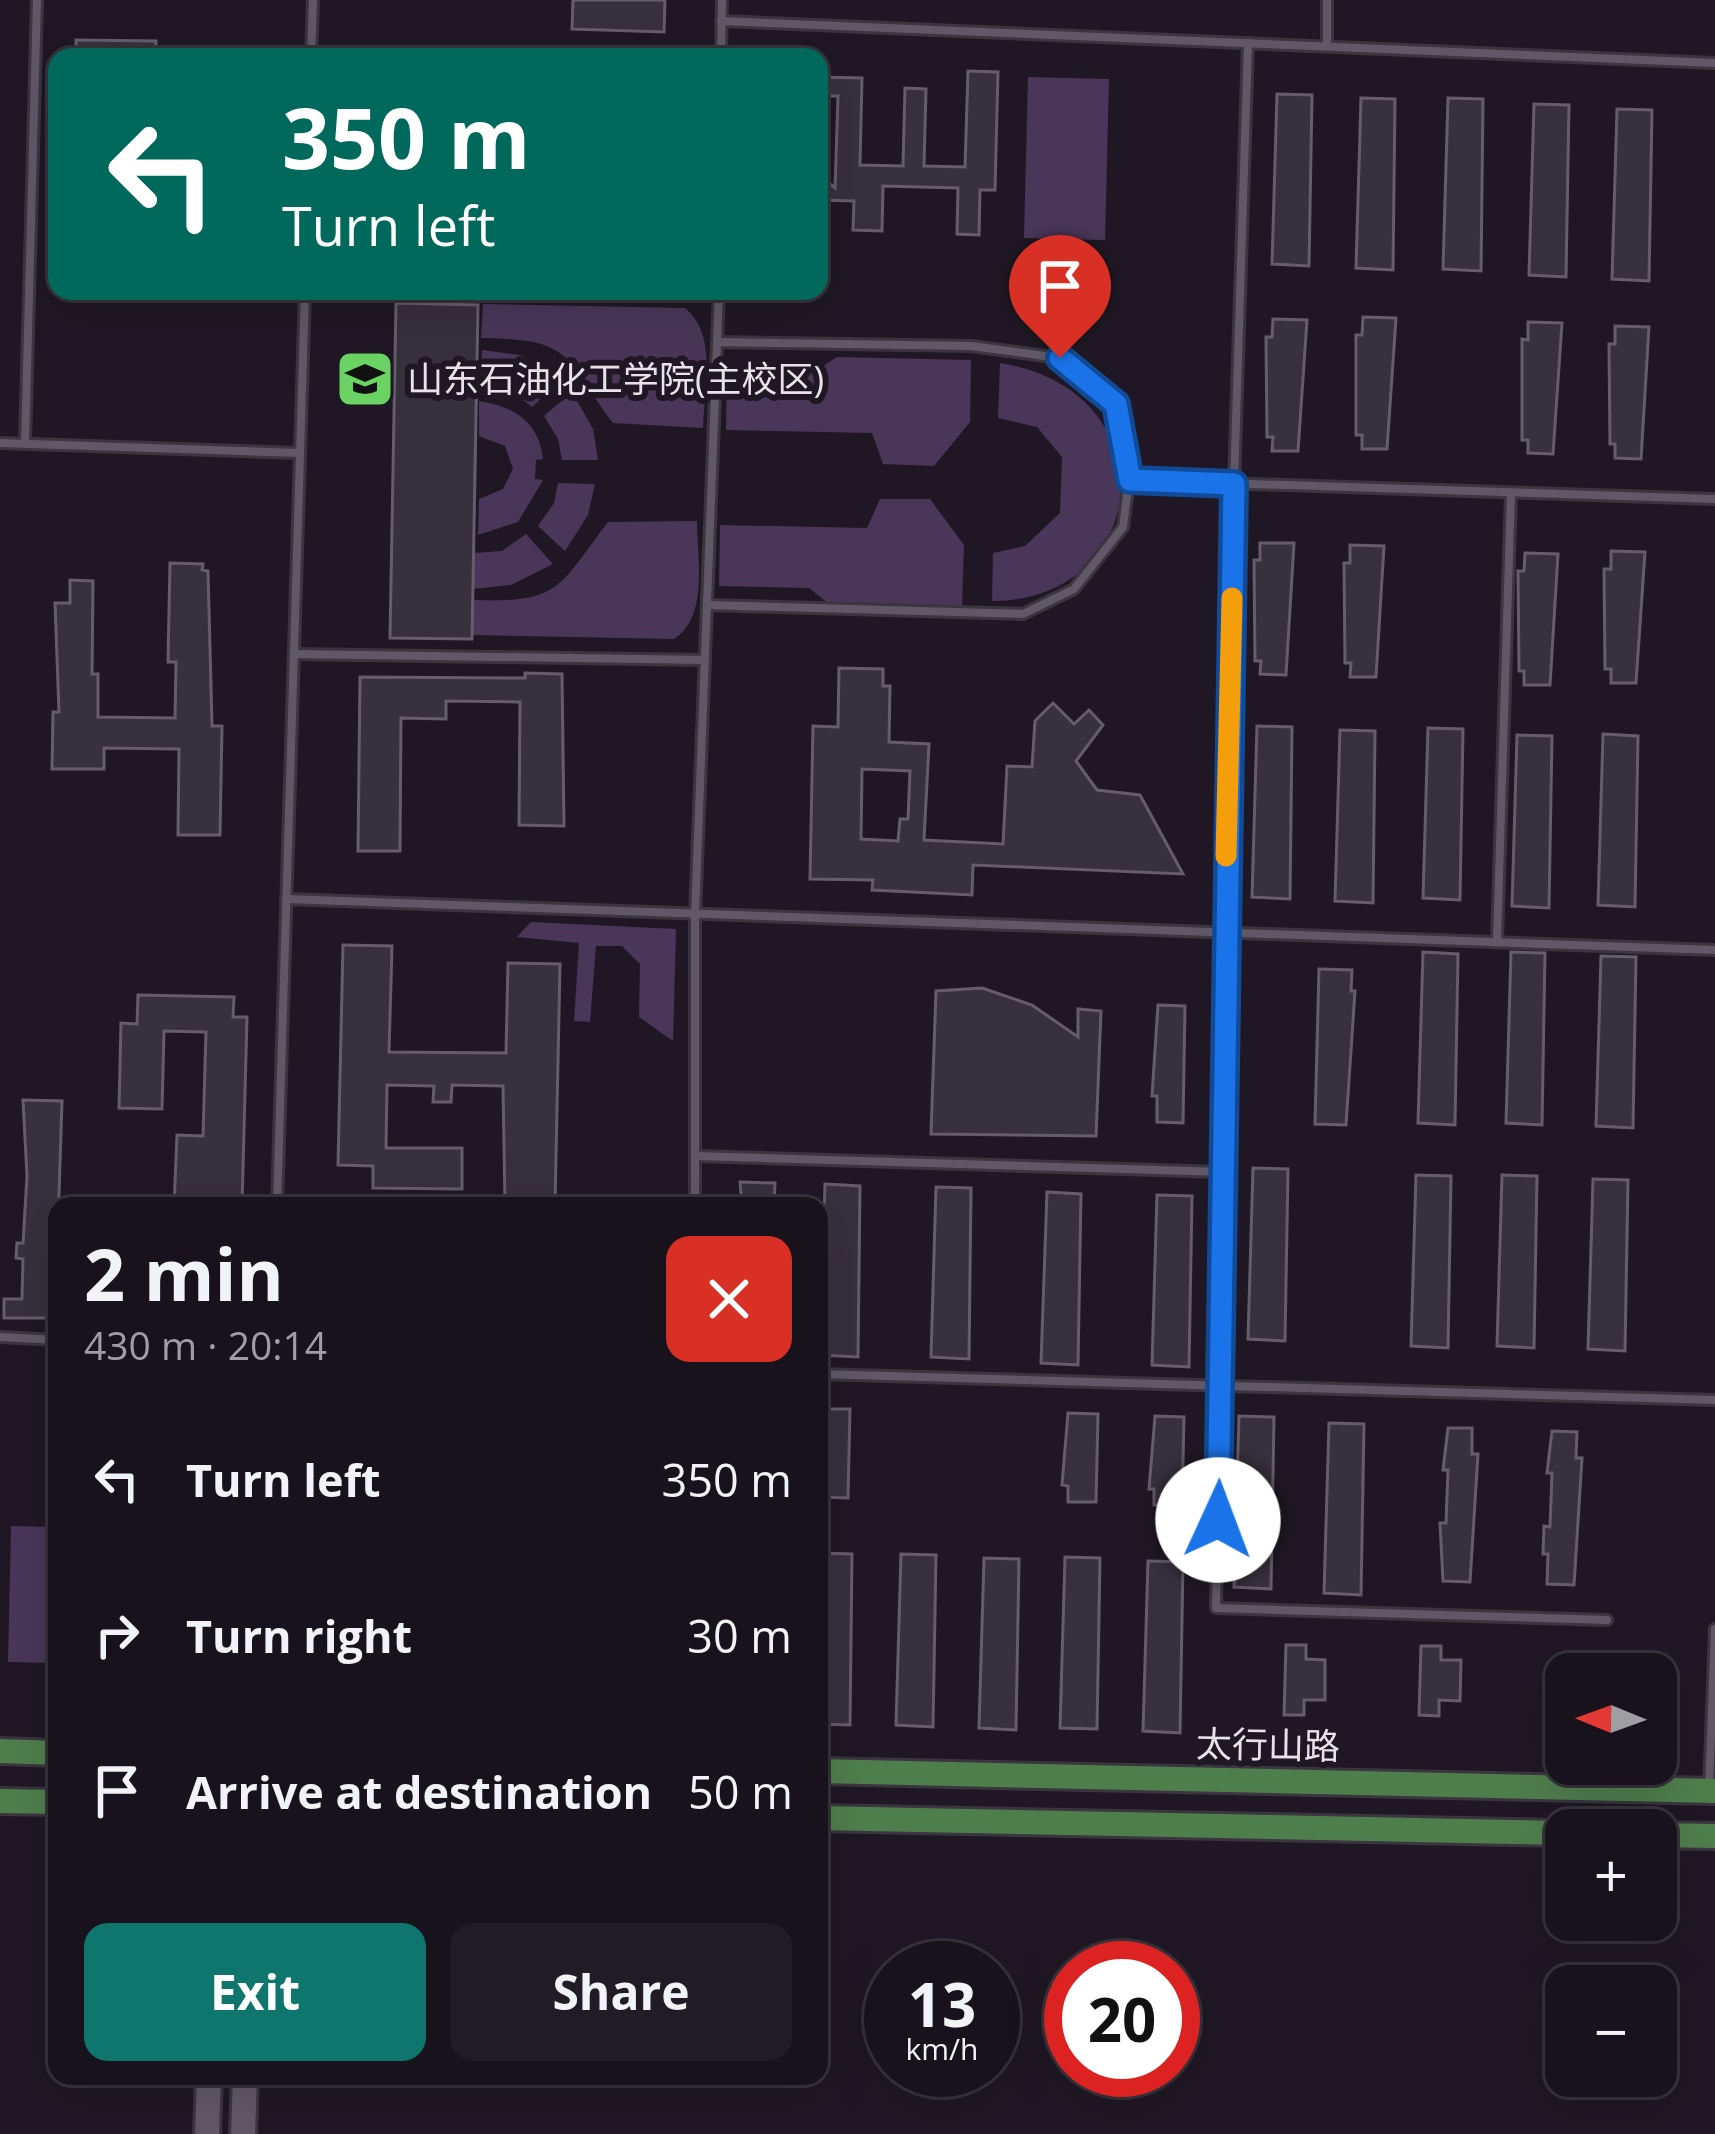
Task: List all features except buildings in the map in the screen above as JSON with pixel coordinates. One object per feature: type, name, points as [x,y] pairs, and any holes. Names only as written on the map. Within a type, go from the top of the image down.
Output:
[{"type":"main road","points":[[0,1751],[48,1753]]},
{"type":"main road","name":"太行山路","points":[[828,1771],[1712,1790]]},
{"type":"main road","points":[[0,1801],[48,1802]]},
{"type":"main road","points":[[828,1818],[1545,1833]]},
{"type":"main road","points":[[1677,1835],[1715,1836]]},
{"type":"main road","points":[[207,2134],[208,2085]]},
{"type":"main road","points":[[243,2134],[245,2085]]},
{"type":"lane","points":[[25,443],[38,0]]},
{"type":"lane","points":[[311,48],[313,0]]},
{"type":"lane","points":[[721,48],[722,0]]},
{"type":"lane","points":[[1327,46],[1328,0]]},
{"type":"lane","points":[[721,21],[1715,62]]},
{"type":"lane","points":[[1248,43],[1234,484],[1216,1608],[1607,1620]]},
{"type":"lane","points":[[277,1197],[304,300]]},
{"type":"lane","points":[[695,1197],[695,915],[719,300]]},
{"type":"lane","points":[[707,605],[1023,614],[1074,589],[1123,527],[1130,480],[1116,404],[1060,358],[970,346],[717,342]]},
{"type":"lane","points":[[0,443],[300,453]]},
{"type":"lane","points":[[1130,480],[1715,499]]},
{"type":"lane","points":[[1496,941],[1511,492]]},
{"type":"lane","points":[[294,654],[705,661]]},
{"type":"lane","points":[[287,900],[1225,937],[1715,950]]},
{"type":"lane","points":[[695,1156],[1223,1172]]},
{"type":"lane","points":[[0,1337],[48,1340]]},
{"type":"lane","points":[[828,1374],[1715,1400]]},
{"type":"lane","points":[[1712,1790],[1715,1629]]},
{"type":"shaded area","points":[[1028,77],[1109,79],[1105,240],[1024,238]]},
{"type":"shaded area","points":[[483,304],[685,308],[702,333],[705,348],[703,428],[613,423],[573,366],[550,347],[481,338]]},
{"type":"shaded area","points":[[482,350],[520,355],[561,379],[532,407],[509,389],[481,385]]},
{"type":"shaded area","points":[[837,357],[971,360],[970,422],[934,466],[883,464],[872,433],[726,430],[727,368],[817,370]]},
{"type":"shaded area","points":[[1000,363],[1056,381],[1094,412],[1115,450],[1120,492],[1110,533],[1085,568],[1045,592],[992,601],[993,553],[1025,546],[1060,513],[1062,457],[1037,427],[998,418]]},
{"type":"shaded area","points":[[572,392],[593,429],[598,460],[562,460],[558,439],[544,416]]},
{"type":"shaded area","points":[[479,401],[514,412],[530,426],[543,459],[536,460],[535,479],[543,480],[518,522],[478,535],[479,499],[503,489],[513,469],[505,446],[479,436]]},
{"type":"shaded area","points":[[558,483],[595,484],[588,515],[565,551],[538,526],[554,503]]},
{"type":"shaded area","points":[[880,499],[930,499],[964,545],[962,607],[828,603],[809,588],[719,586],[720,525],[867,528]]},
{"type":"shaded area","points":[[697,521],[697,602],[685,629],[674,639],[472,635],[472,600],[523,598],[554,587],[608,522]]},
{"type":"shaded area","points":[[526,534],[553,564],[511,585],[473,589],[474,553],[502,551]]},
{"type":"shaded area","points":[[531,922],[676,929],[673,1041],[639,1017],[640,964],[622,946],[596,946],[590,1022],[574,1021],[579,943],[517,937]]},
{"type":"shaded area","points":[[11,1526],[48,1527],[48,1663],[8,1662]]},
{"type":"slow traffic","points":[[1226,856],[1232,598]]},
{"type":"place","name":"山东石油化工学院(主校区)","points":[[365,379]]},
{"type":"route","points":[[1060,358],[1116,404],[1130,480],[1234,484],[1218,1520]]}]
